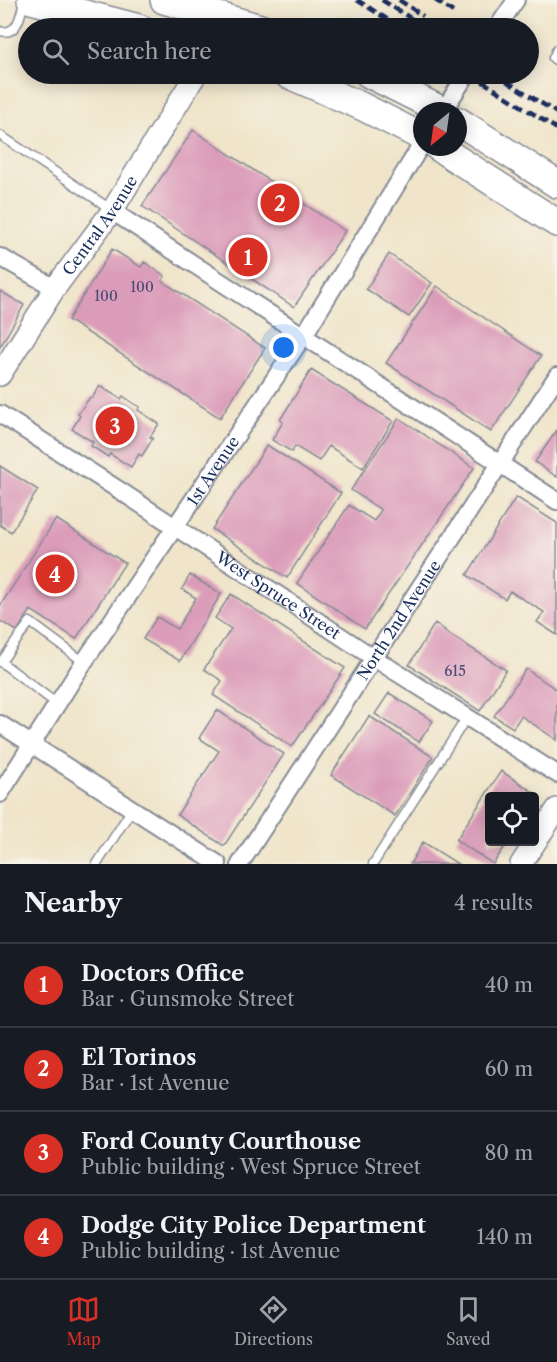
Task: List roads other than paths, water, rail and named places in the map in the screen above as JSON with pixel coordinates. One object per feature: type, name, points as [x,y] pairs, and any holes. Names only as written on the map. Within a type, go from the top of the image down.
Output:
[{"type":"main road","points":[[31,0],[100,18]]},
{"type":"main road","points":[[164,0],[209,18]]},
{"type":"main road","points":[[310,84],[413,132]]},
{"type":"main road","points":[[389,84],[425,102]]},
{"type":"main road","points":[[467,127],[557,184]]},
{"type":"main road","points":[[452,156],[557,223]]},
{"type":"street","points":[[504,18],[516,0]]},
{"type":"street","name":"Central Avenue","points":[[0,375],[55,288],[112,211],[190,84]]},
{"type":"street","points":[[449,102],[460,84]]},
{"type":"street","name":"1st Avenue","points":[[0,794],[84,662],[304,335],[415,156]]},
{"type":"street","points":[[112,211],[557,501]]},
{"type":"street","points":[[0,257],[55,288]]},
{"type":"street","name":"North 2nd Avenue","points":[[240,864],[557,376]]},
{"type":"street","name":"West Spruce Street","points":[[0,414],[374,658],[557,774]]},
{"type":"street","points":[[0,724],[218,864]]},
{"type":"street","points":[[521,864],[557,809]]},
{"type":"lane","points":[[20,18],[25,0]]},
{"type":"lane","points":[[0,31],[13,29],[18,24]]},
{"type":"lane","points":[[557,49],[553,58],[557,61]]},
{"type":"lane","points":[[0,135],[112,211]]},
{"type":"lane","points":[[57,704],[1,662],[30,622],[84,662]]},
{"type":"lane","points":[[373,864],[467,717]]},
{"type":"lane","points":[[97,864],[132,809]]},
{"type":"railway","points":[[357,0],[385,18]]},
{"type":"railway","points":[[382,0],[410,18]]},
{"type":"railway","points":[[399,0],[423,16]]},
{"type":"railway","points":[[435,0],[453,12]]},
{"type":"railway","points":[[487,84],[557,129]]},
{"type":"railway","points":[[511,84],[557,113]]},
{"type":"place","name":"El Torinos","points":[[280,203]]},
{"type":"place","name":"Doctors Office","points":[[248,257]]},
{"type":"place","name":"Ford County Courthouse","points":[[115,426]]},
{"type":"place","name":"Dodge City Police Department","points":[[55,574]]}]
